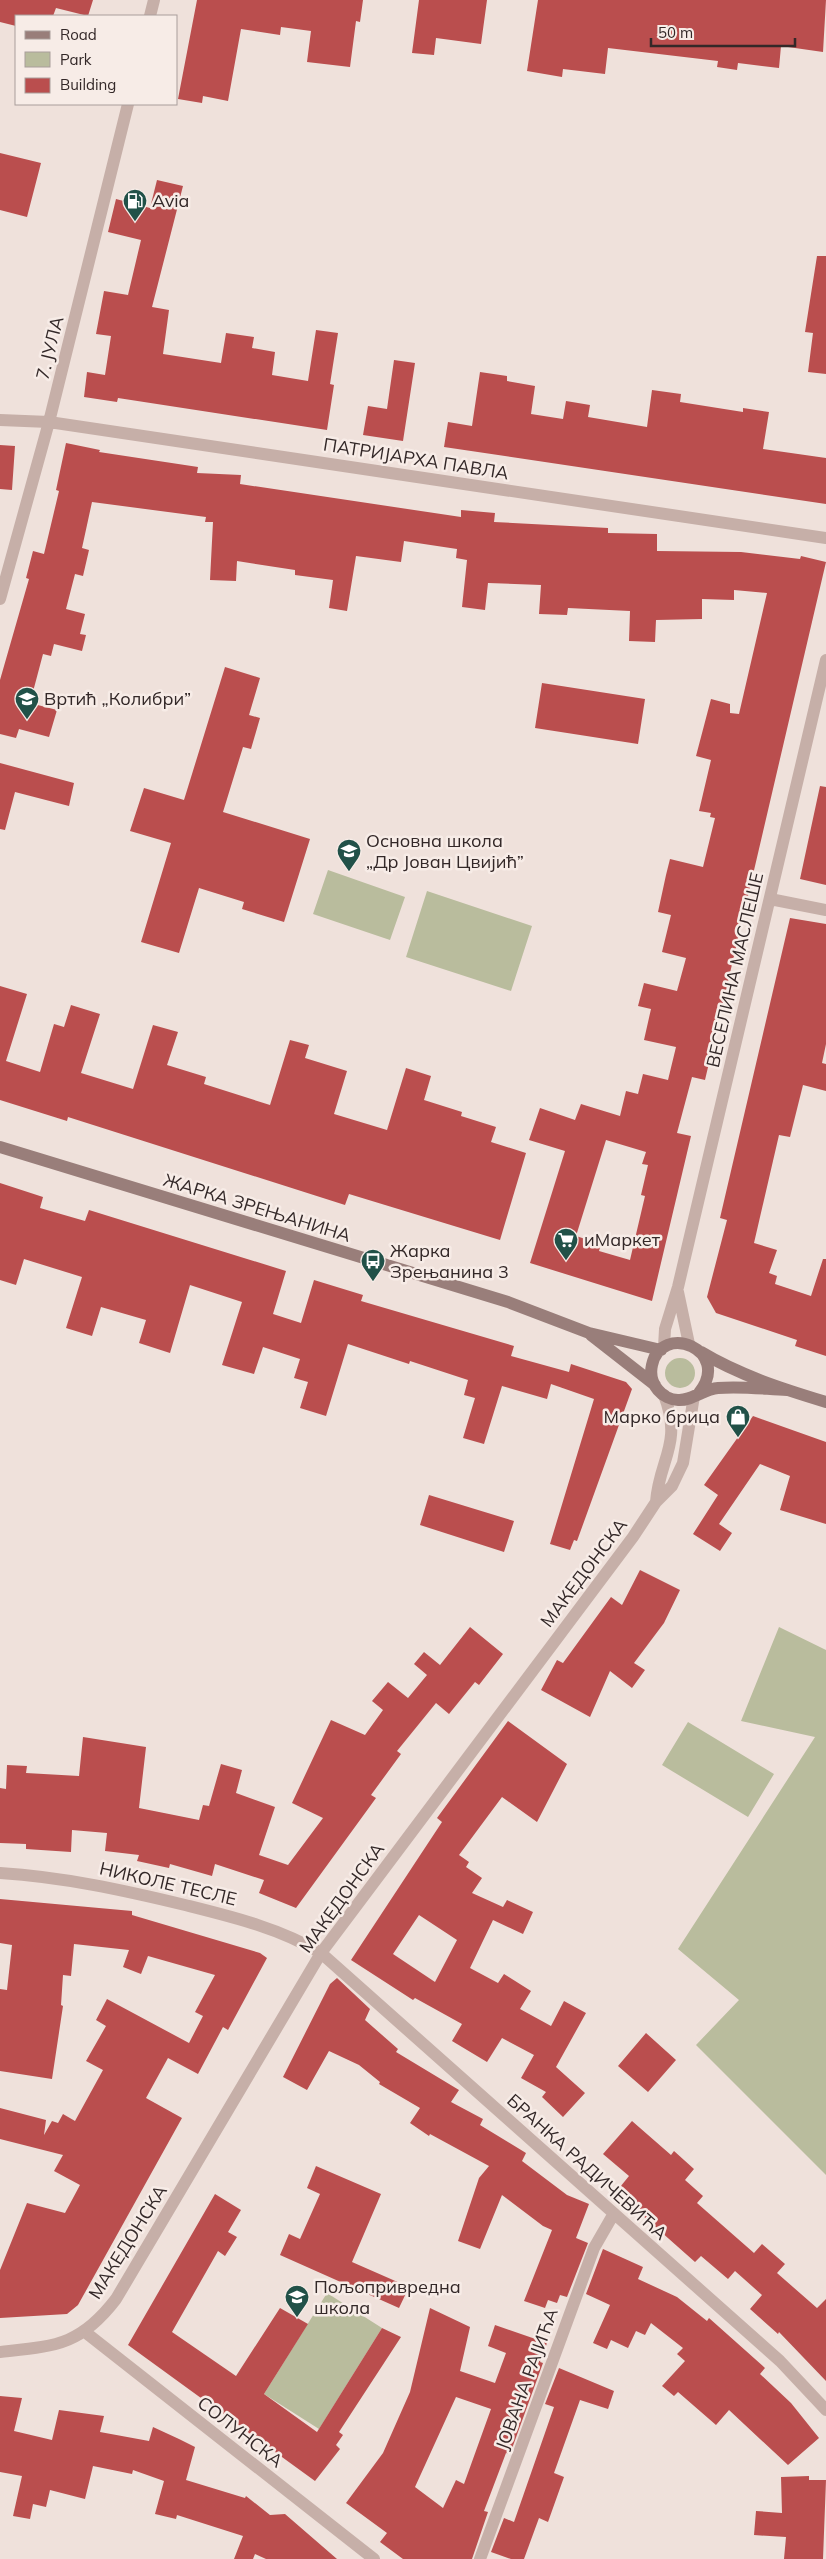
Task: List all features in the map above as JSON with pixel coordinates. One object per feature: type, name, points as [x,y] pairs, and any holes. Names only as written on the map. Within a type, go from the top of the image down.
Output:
[{"type":"main road","name":"ЖАРКА ЗРЕЊАНИНА","points":[[0,1147],[508,1302],[589,1333],[663,1348],[680,1343],[688,1344]]},
{"type":"main road","name":"ЖАРКА ЗРЕЊАНИНА","points":[[589,1333],[655,1385],[664,1395]]},
{"type":"main road","points":[[688,1344],[722,1365],[787,1390],[826,1402]]},
{"type":"main road","points":[[655,1385],[651,1370],[656,1356],[663,1348]]},
{"type":"main road","points":[[697,1395],[705,1386],[708,1368],[700,1352]]},
{"type":"main road","points":[[664,1395],[679,1400],[717,1388],[787,1390]]},
{"type":"street","points":[[150,15],[154,0]]},
{"type":"street","name":"7. ЈУЛА","points":[[0,599],[49,422],[128,105]]},
{"type":"street","name":"ПАТРИЈАРХА ПАВЛА","points":[[0,420],[49,422],[826,538]]},
{"type":"street","name":"ВЕСЕЛИНА МАСЛЕШЕ","points":[[663,1348],[664,1329],[678,1287],[826,660]]},
{"type":"street","points":[[770,899],[826,910]]},
{"type":"street","name":"ВЕСЕЛИНА МАСЛЕШЕ","points":[[678,1287],[688,1344]]},
{"type":"street","name":"МАКЕДОНСКА","points":[[656,1502],[657,1486],[665,1467],[671,1441],[670,1417],[664,1395]]},
{"type":"street","name":"МАКЕДОНСКА","points":[[0,2352],[50,2346],[69,2340],[85,2332],[108,2310],[120,2294],[321,1953],[648,1517],[656,1502],[672,1486],[683,1463],[697,1395]]},
{"type":"street","name":"НИКОЛЕ ТЕСЛЕ","points":[[0,1873],[79,1881],[189,1906],[274,1929],[297,1939],[321,1953]]},
{"type":"street","name":"БРАНКА РАДИЧЕВИЋА","points":[[321,1953],[780,2361],[826,2410]]},
{"type":"street","name":"ЈОВАНА РАЈИЋА","points":[[480,2559],[594,2248],[614,2215]]},
{"type":"street","name":"СОЛУНСКА","points":[[85,2332],[368,2557]]},
{"type":"green space","points":[[328,870],[405,897],[390,940],[313,914]]},
{"type":"green space","points":[[427,891],[532,926],[511,991],[406,957]]},
{"type":"green space","points":[[680,1358],[691,1362],[695,1373],[691,1384],[680,1388],[669,1384],[665,1373],[669,1362]]},
{"type":"green space","points":[[779,1627],[826,1650],[826,2175],[696,2045],[739,2000],[678,1949],[815,1737],[741,1721]]},
{"type":"green space","points":[[688,1722],[774,1774],[748,1817],[662,1765]]},
{"type":"green space","points":[[327,2293],[382,2328],[319,2429],[264,2394]]},
{"type":"building","points":[[0,0],[93,0],[88,15],[56,8],[53,15],[15,15],[15,26],[0,22]]},
{"type":"building","points":[[197,0],[363,0],[360,22],[356,21],[350,67],[307,62],[311,31],[281,27],[280,35],[241,29],[228,101],[203,96],[202,103],[178,99]]},
{"type":"building","points":[[419,0],[487,0],[481,44],[436,38],[434,55],[412,53]]},
{"type":"building","points":[[538,0],[826,0],[823,52],[781,46],[779,68],[738,63],[737,70],[717,67],[718,61],[608,48],[605,74],[563,69],[562,77],[527,71]]},
{"type":"building","points":[[0,153],[41,163],[27,217],[0,210]]},
{"type":"building","points":[[157,180],[183,186],[152,307],[169,310],[163,354],[221,363],[226,333],[254,337],[252,348],[275,352],[272,375],[308,381],[316,330],[338,333],[330,384],[334,385],[327,430],[118,398],[117,402],[84,397],[87,372],[105,375],[111,336],[96,334],[104,291],[128,295],[141,240],[108,232],[116,199],[150,208]]},
{"type":"building","points":[[817,256],[826,256],[826,374],[808,372],[813,333],[805,332]]},
{"type":"building","points":[[394,360],[415,363],[403,441],[363,435],[368,406],[387,409]]},
{"type":"building","points":[[480,372],[507,376],[507,381],[535,386],[531,414],[563,419],[566,401],[590,405],[588,417],[647,427],[652,390],[681,394],[680,402],[743,412],[743,408],[769,412],[763,449],[826,458],[826,504],[444,447],[448,422],[472,426]]},
{"type":"building","points":[[66,443],[100,450],[99,452],[198,467],[197,473],[241,475],[240,484],[461,517],[461,510],[495,513],[494,522],[608,528],[608,533],[657,534],[657,551],[741,552],[800,559],[801,556],[826,562],[705,1080],[692,1077],[677,1133],[691,1136],[652,1301],[530,1263],[565,1151],[529,1140],[540,1108],[575,1120],[581,1104],[620,1116],[626,1091],[638,1094],[643,1074],[668,1080],[676,1047],[644,1040],[651,1009],[638,1006],[644,983],[677,991],[686,958],[662,952],[671,915],[658,912],[666,875],[670,859],[703,867],[715,818],[710,817],[711,813],[699,811],[711,760],[696,756],[711,699],[730,704],[730,713],[739,714],[767,593],[734,590],[734,600],[702,599],[702,619],[656,620],[655,642],[629,641],[630,611],[568,608],[567,615],[539,614],[541,585],[488,583],[485,610],[462,607],[467,560],[456,558],[457,549],[404,541],[401,562],[356,556],[347,611],[329,608],[333,580],[295,575],[295,570],[237,561],[236,581],[210,580],[213,522],[205,522],[206,517],[92,502],[82,548],[89,550],[83,576],[75,574],[66,609],[85,614],[80,634],[86,635],[82,651],[54,644],[51,656],[43,654],[30,703],[57,710],[49,737],[19,729],[16,738],[0,734],[0,680],[29,579],[26,578],[33,551],[44,554],[59,491],[56,490]],"holes":[[[606,1140],[646,1152],[642,1164],[648,1165],[641,1195],[645,1196],[630,1260],[599,1251],[601,1244],[576,1236]]]},
{"type":"building","points":[[0,445],[15,446],[12,490],[0,489]]},
{"type":"building","points":[[225,667],[260,678],[249,715],[260,718],[251,749],[243,747],[223,812],[310,839],[284,922],[242,909],[244,902],[199,888],[179,953],[141,942],[171,843],[130,831],[144,788],[184,800]]},
{"type":"building","points":[[542,683],[645,699],[638,744],[535,728]]},
{"type":"building","points":[[0,763],[74,783],[69,806],[15,792],[5,830],[0,829]]},
{"type":"building","points":[[820,786],[826,787],[826,885],[800,879]]},
{"type":"building","points":[[790,918],[826,924],[826,1044],[822,1063],[826,1064],[826,1091],[803,1085],[790,1137],[779,1135],[754,1243],[777,1250],[769,1273],[777,1276],[775,1284],[811,1296],[823,1259],[826,1259],[826,1356],[795,1346],[797,1340],[716,1313],[707,1297],[727,1220],[720,1218]]},
{"type":"building","points":[[0,986],[27,994],[6,1061],[40,1072],[54,1024],[64,1027],[71,1005],[100,1014],[81,1073],[133,1089],[153,1025],[178,1032],[167,1065],[206,1077],[204,1084],[270,1105],[290,1040],[309,1045],[305,1058],[347,1071],[334,1114],[387,1130],[406,1068],[431,1076],[424,1100],[462,1112],[461,1116],[496,1127],[491,1142],[526,1153],[500,1240],[349,1194],[345,1205],[68,1117],[67,1121],[0,1100]]},
{"type":"building","points":[[0,1183],[43,1197],[40,1208],[85,1221],[89,1210],[286,1271],[273,1314],[301,1323],[314,1280],[363,1295],[361,1301],[514,1346],[511,1356],[569,1372],[571,1364],[626,1382],[632,1389],[577,1541],[574,1540],[570,1550],[550,1544],[594,1399],[551,1384],[547,1399],[502,1386],[484,1444],[463,1438],[475,1398],[464,1395],[468,1380],[410,1361],[409,1364],[348,1344],[326,1416],[300,1408],[308,1382],[294,1378],[300,1359],[263,1347],[254,1374],[222,1365],[242,1302],[190,1285],[170,1353],[139,1343],[146,1320],[101,1307],[92,1336],[66,1328],[82,1277],[24,1259],[16,1285],[0,1280]]},
{"type":"building","points":[[753,1416],[826,1442],[826,1524],[780,1510],[790,1476],[760,1464],[719,1524],[732,1533],[720,1551],[693,1534],[718,1495],[704,1485]]},
{"type":"building","points":[[429,1495],[514,1521],[504,1552],[420,1525]]},
{"type":"building","points":[[640,1570],[680,1590],[664,1623],[634,1663],[645,1670],[632,1688],[610,1671],[590,1717],[541,1690],[557,1660],[563,1663],[611,1597],[622,1605]]},
{"type":"building","points":[[470,1627],[503,1654],[479,1685],[475,1682],[449,1714],[436,1703],[397,1751],[401,1754],[371,1795],[376,1798],[296,1908],[259,1893],[264,1880],[215,1864],[212,1876],[170,1864],[169,1868],[137,1861],[139,1855],[105,1851],[107,1833],[72,1830],[71,1852],[26,1849],[26,1844],[0,1843],[0,1788],[6,1789],[7,1765],[27,1766],[26,1773],[79,1776],[83,1737],[146,1747],[139,1808],[199,1820],[203,1805],[209,1806],[221,1764],[242,1770],[236,1793],[275,1807],[259,1855],[288,1865],[323,1818],[292,1803],[331,1720],[365,1735],[383,1710],[372,1701],[388,1682],[408,1698],[427,1675],[414,1664],[424,1652],[440,1665]]},
{"type":"building","points":[[508,1721],[567,1764],[537,1822],[502,1797],[459,1855],[469,1862],[466,1867],[482,1878],[472,1893],[503,1907],[507,1900],[533,1912],[523,1934],[493,1920],[470,1968],[498,1983],[504,1974],[531,1991],[520,2009],[551,2026],[564,2001],[586,2013],[556,2067],[585,2093],[563,2117],[542,2097],[546,2092],[521,2078],[534,2055],[502,2038],[487,2062],[452,2041],[462,2024],[415,1998],[413,2000],[351,1960],[442,1822],[437,1818]],"holes":[[[419,1915],[457,1940],[435,1982],[393,1954]]]},
{"type":"building","points":[[0,1899],[132,1911],[132,1915],[260,1953],[267,1958],[228,2030],[223,2027],[198,2074],[168,2058],[146,2098],[182,2118],[78,2305],[67,2314],[0,2318],[0,2270],[27,2203],[65,2213],[80,2185],[54,2171],[63,2155],[0,2139],[0,2108],[46,2120],[44,2135],[52,2121],[58,2123],[63,2114],[75,2121],[103,2070],[86,2061],[106,2026],[96,2020],[107,1999],[189,2043],[203,2016],[195,2012],[215,1975],[148,1956],[141,1974],[123,1967],[129,1950],[74,1944],[71,1976],[63,1975],[61,2005],[63,2006],[52,2079],[0,2071],[0,1989],[7,1990],[12,1945],[0,1943]]},
{"type":"building","points":[[337,1978],[370,2009],[365,2020],[398,2049],[396,2052],[459,2090],[451,2102],[483,2119],[480,2125],[526,2153],[522,2161],[567,2195],[589,2204],[576,2238],[588,2243],[567,2297],[560,2295],[557,2303],[548,2300],[545,2308],[524,2301],[552,2230],[543,2226],[502,2195],[480,2249],[458,2241],[479,2178],[489,2166],[430,2134],[429,2136],[410,2123],[420,2108],[379,2084],[380,2082],[359,2065],[329,2051],[307,2090],[283,2077],[330,1984]]},
{"type":"building","points":[[646,2033],[676,2060],[648,2092],[618,2066]]},
{"type":"building","points":[[632,2121],[671,2155],[674,2151],[694,2169],[685,2180],[703,2196],[697,2203],[754,2253],[762,2244],[785,2264],[777,2273],[817,2308],[826,2299],[826,2381],[779,2332],[778,2334],[750,2309],[762,2295],[735,2271],[728,2279],[701,2256],[695,2262],[616,2192],[629,2176],[603,2154]]},
{"type":"building","points":[[316,2166],[381,2194],[352,2262],[409,2287],[399,2308],[280,2255],[289,2234],[300,2239],[320,2194],[307,2188]]},
{"type":"building","points":[[215,2194],[241,2210],[228,2232],[237,2237],[225,2256],[218,2251],[172,2332],[236,2376],[280,2308],[308,2324],[264,2394],[317,2432],[382,2328],[401,2337],[339,2432],[343,2435],[336,2445],[340,2449],[315,2481],[128,2345]]},
{"type":"building","points":[[603,2249],[643,2267],[638,2279],[677,2297],[707,2321],[709,2318],[765,2368],[760,2374],[791,2403],[819,2438],[788,2465],[729,2410],[716,2425],[678,2392],[674,2396],[662,2386],[685,2361],[677,2354],[683,2348],[651,2323],[645,2335],[636,2331],[628,2348],[611,2340],[607,2349],[593,2343],[610,2305],[586,2294]]},
{"type":"building","points":[[430,2308],[470,2327],[460,2371],[495,2383],[506,2353],[488,2346],[495,2325],[547,2343],[540,2362],[543,2363],[510,2454],[506,2453],[484,2511],[488,2512],[472,2559],[403,2559],[380,2542],[387,2533],[346,2503],[383,2453],[410,2392]],"holes":[[[456,2397],[491,2409],[464,2484],[456,2480],[443,2508],[415,2487]]]},
{"type":"building","points":[[559,2368],[614,2391],[608,2409],[580,2400],[554,2473],[564,2477],[548,2522],[539,2518],[524,2559],[511,2559],[491,2552],[504,2518],[514,2522],[554,2407],[545,2404]]},
{"type":"building","points":[[0,2396],[22,2398],[14,2431],[52,2440],[59,2410],[104,2416],[100,2432],[149,2441],[153,2427],[179,2439],[195,2447],[186,2480],[245,2498],[246,2496],[270,2515],[285,2514],[337,2559],[266,2559],[255,2554],[253,2559],[234,2559],[243,2536],[177,2515],[176,2519],[155,2514],[164,2481],[133,2470],[132,2474],[93,2466],[85,2499],[50,2490],[46,2507],[33,2504],[30,2519],[13,2516],[22,2476],[0,2472]]},
{"type":"building","points":[[809,2476],[809,2480],[826,2480],[823,2559],[784,2559],[786,2537],[754,2535],[756,2511],[782,2513],[781,2477]]},
{"type":"place","name":"Avia","points":[[135,222]]},
{"type":"place","name":"Вртић „Колибри”","points":[[27,720]]},
{"type":"place","name":"Основна школа „Др Јован Цвијић”","points":[[349,872]]},
{"type":"place","name":"иМаркет","points":[[566,1261]]},
{"type":"place","name":"Жарка Зрењанина 3","points":[[373,1282]]},
{"type":"place","name":"Марко брица","points":[[738,1438]]},
{"type":"place","name":"Пољопривредна школа","points":[[297,2318]]}]
